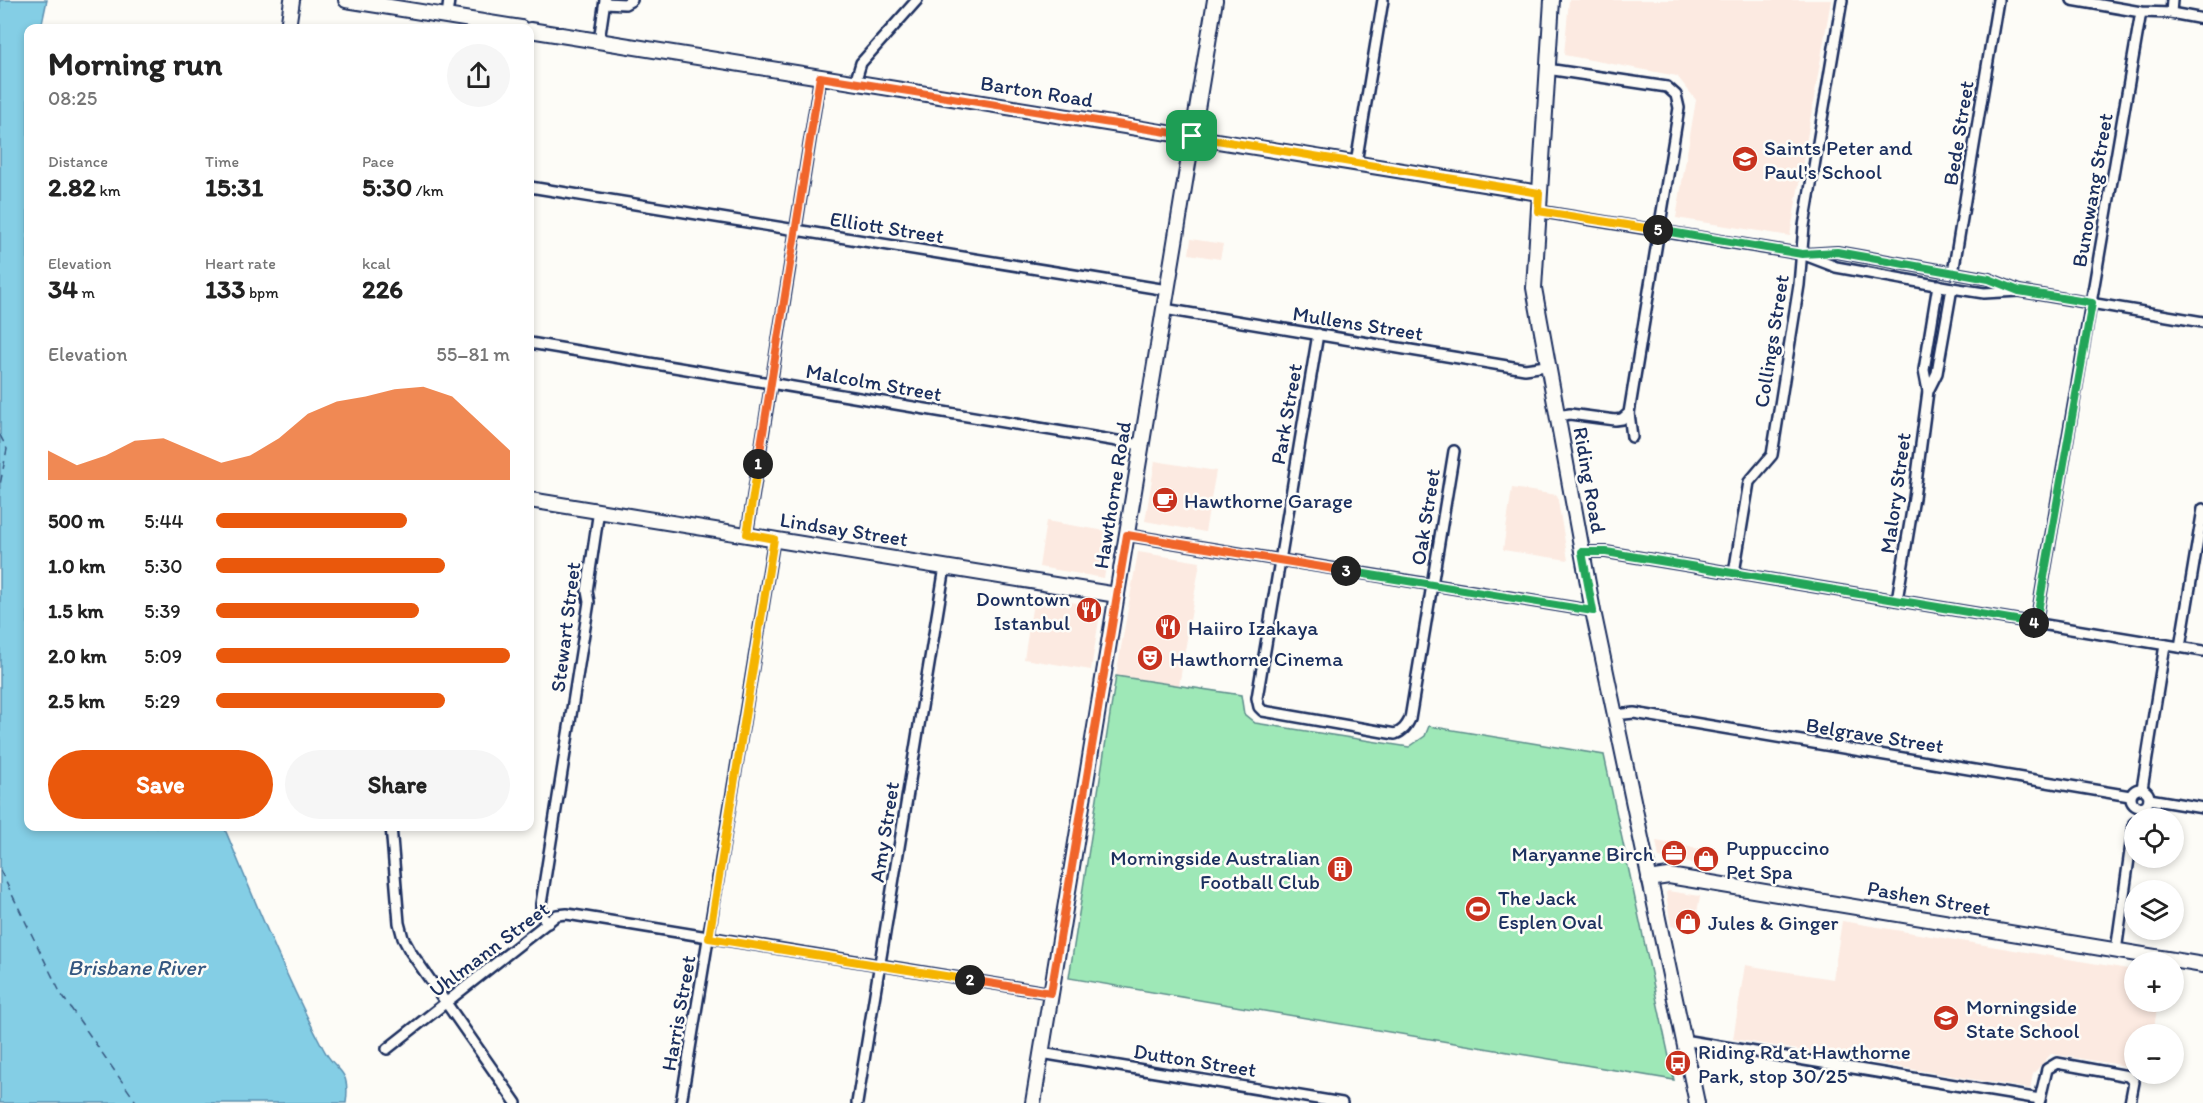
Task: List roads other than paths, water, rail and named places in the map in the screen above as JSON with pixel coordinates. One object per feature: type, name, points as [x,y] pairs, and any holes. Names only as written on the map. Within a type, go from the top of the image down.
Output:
[{"type":"street","points":[[289,24],[292,0]]},
{"type":"street","points":[[346,0],[496,24]]},
{"type":"street","points":[[447,16],[449,0]]},
{"type":"street","points":[[598,41],[605,2],[625,4],[632,0]]},
{"type":"street","points":[[855,83],[861,63],[917,0]]},
{"type":"street","name":"Hawthorne Road","points":[[1033,1103],[1215,0]]},
{"type":"street","points":[[1356,163],[1383,0]]},
{"type":"street","name":"Riding Road","points":[[1552,0],[1533,288],[1593,611],[1697,1103]]},
{"type":"street","name":"Collings Street","points":[[1734,573],[1749,482],[1772,454],[1799,285],[1804,226],[1842,0]]},
{"type":"street","name":"Bede Street","points":[[1953,273],[1998,0]]},
{"type":"street","points":[[2072,0],[2141,12],[2171,13],[2203,19]]},
{"type":"street","points":[[2171,13],[2172,0]]},
{"type":"street","name":"Bunowang Street","points":[[2036,623],[2141,12]]},
{"type":"street","name":"Barton Road","points":[[534,31],[1539,193]]},
{"type":"street","points":[[1546,69],[1667,87],[1676,95],[1679,108],[1629,413],[1632,437]]},
{"type":"street","points":[[747,534],[820,77]]},
{"type":"street","name":"Elliott Street","points":[[534,188],[1167,290]]},
{"type":"street","points":[[1538,211],[1802,254],[1836,267],[1952,288],[1984,293],[2019,291]]},
{"type":"street","points":[[1802,254],[1837,252],[1989,279],[2019,291],[2203,322]]},
{"type":"street","name":"Malory Street","points":[[1897,600],[1914,498],[1928,391],[1924,370],[1938,285]]},
{"type":"street","name":"Malory Street","points":[[1928,391],[1937,373],[1952,288]]},
{"type":"street","name":"Mullens Street","points":[[1164,309],[1525,369],[1546,366]]},
{"type":"street","name":"Park Street","points":[[1318,334],[1257,698],[1259,707],[1263,711],[1395,734],[1404,730]]},
{"type":"street","name":"Malcolm Street","points":[[534,345],[1141,445]]},
{"type":"street","points":[[1557,416],[1570,414],[1615,420],[1623,419],[1629,413]]},
{"type":"street","name":"Oak Street","points":[[1404,730],[1410,719],[1454,451]]},
{"type":"street","name":"Lindsay Street","points":[[534,501],[1117,595]]},
{"type":"street","points":[[2180,647],[2203,509]]},
{"type":"street","name":"Stewart Street","points":[[548,923],[541,915],[541,904],[589,602],[586,591],[599,510]]},
{"type":"street","points":[[1127,535],[1593,611]]},
{"type":"street","name":"Harris Street","points":[[681,1103],[774,539]]},
{"type":"street","points":[[1582,552],[1606,552],[2203,651]]},
{"type":"street","name":"Amy Street","points":[[857,1103],[945,567]]},
{"type":"street","points":[[2142,789],[2165,645]]},
{"type":"street","name":"Belgrave Street","points":[[1614,715],[1634,713],[2130,796]]},
{"type":"street","points":[[2142,789],[2147,792],[2149,799],[2146,805],[2137,807],[2131,801],[2130,796],[2133,790],[2142,789]]},
{"type":"street","points":[[2149,799],[2203,808]]},
{"type":"street","points":[[391,831],[399,923],[403,938],[516,1103]]},
{"type":"street","points":[[2116,951],[2128,868]]},
{"type":"street","name":"Pashen Street","points":[[1649,879],[1669,876],[2203,965]]},
{"type":"street","name":"Uhlmann Street","points":[[387,1049],[557,915],[567,914],[1051,993]]},
{"type":"street","points":[[1683,1040],[2039,1101],[2047,1069],[2057,1063],[2128,1076],[2134,1082],[2130,1103]]},
{"type":"street","name":"Dutton Street","points":[[1041,1053],[1342,1103]]},
{"type":"water","name":"Brisbane River","points":[[0,0],[47,0],[42,24],[24,24],[24,831],[226,831],[296,993],[323,1048],[344,1077],[347,1091],[346,1103],[0,1103]]},
{"type":"place","name":"Saints Peter and Paul's School","points":[[1745,159]]},
{"type":"place","name":"Hawthorne Garage","points":[[1165,500]]},
{"type":"place","name":"Downtown Istanbul","points":[[1089,610]]},
{"type":"place","name":"Haiiro Izakaya","points":[[1168,627]]},
{"type":"place","name":"Hawthorne Cinema","points":[[1150,658]]},
{"type":"place","name":"Maryanne Birch","points":[[1674,853]]},
{"type":"place","name":"Puppuccino Pet Spa","points":[[1706,859]]},
{"type":"place","name":"Morningside Australian Football Club","points":[[1340,869]]},
{"type":"place","name":"The Jack Esplen Oval","points":[[1478,909]]},
{"type":"place","name":"Jules & Ginger","points":[[1688,922]]},
{"type":"place","name":"Morningside State School","points":[[1946,1018]]},
{"type":"place","name":"Riding Rd at Hawthorne Park, stop 30/25","points":[[1678,1063]]}]
